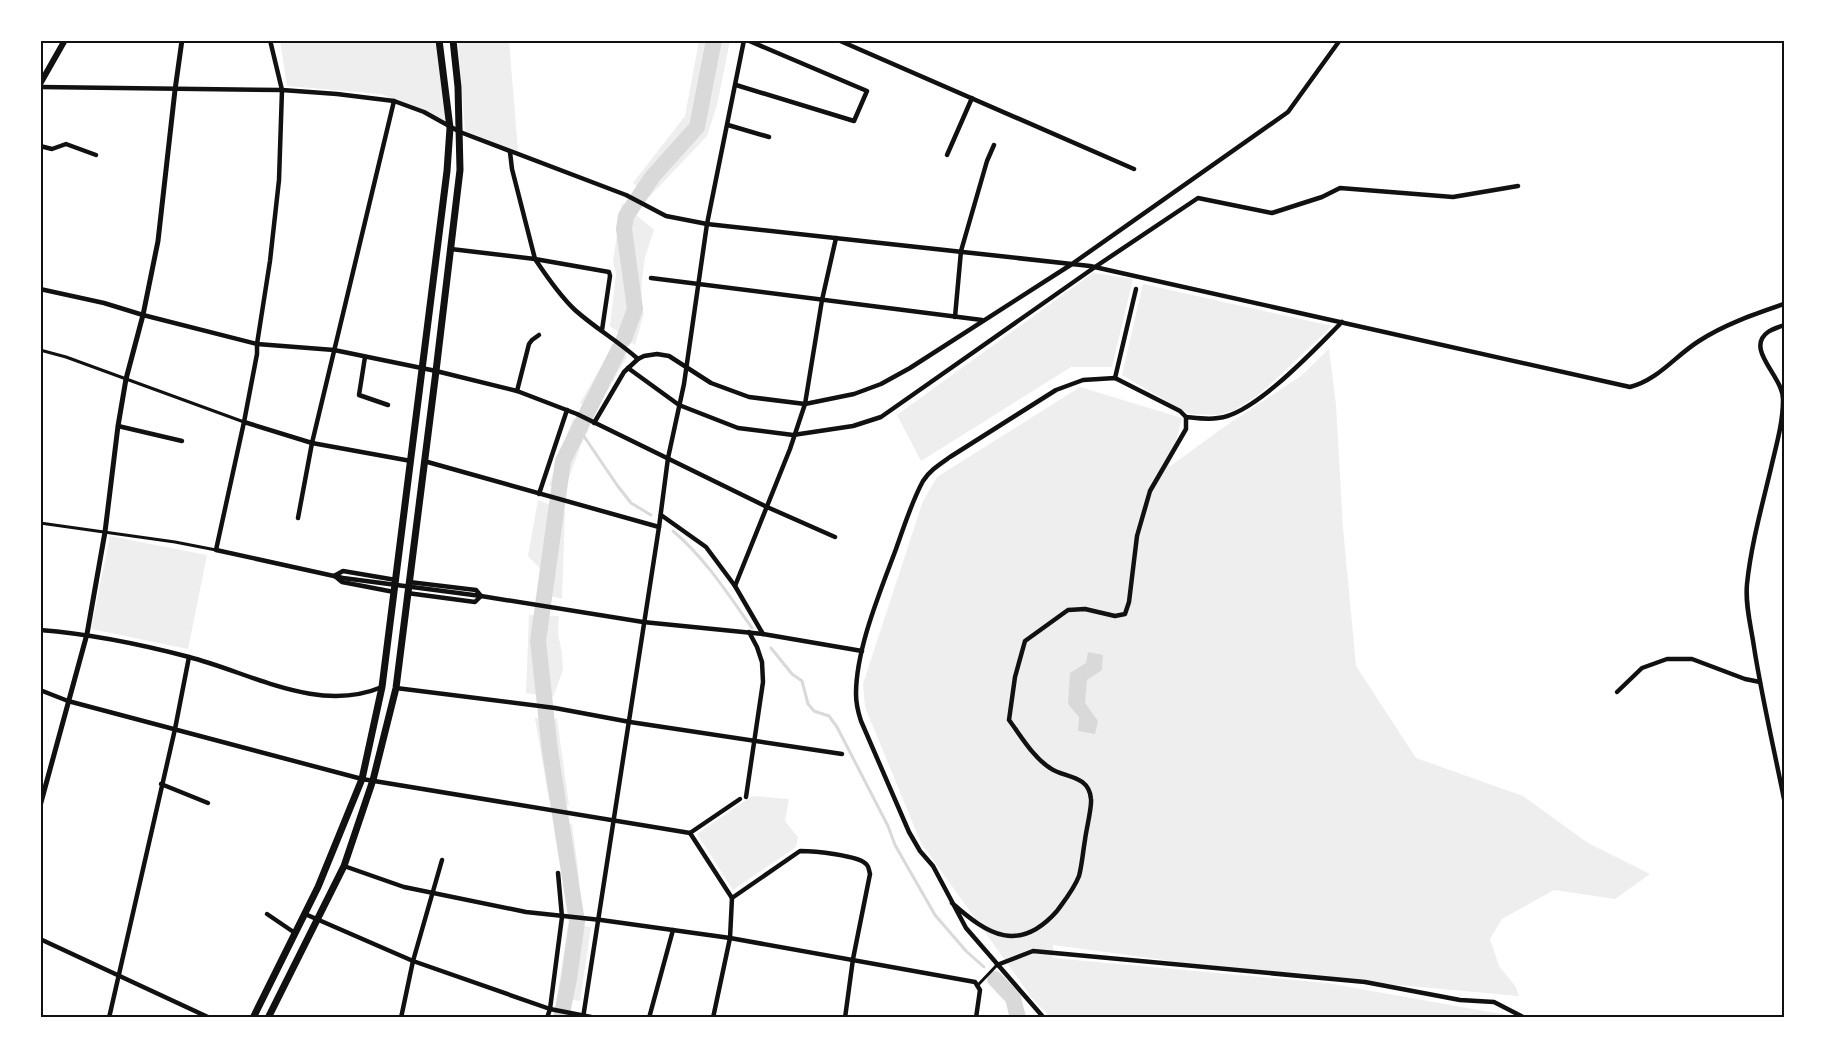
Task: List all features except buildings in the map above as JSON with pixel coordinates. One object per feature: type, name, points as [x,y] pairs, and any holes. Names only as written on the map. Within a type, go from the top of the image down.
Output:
[{"type":"main road","points":[[40,85],[65,40]]},
{"type":"main road","points":[[253,1017],[330,861],[362,779],[382,687],[447,171],[450,128],[439,40]]},
{"type":"main road","points":[[268,1017],[344,866],[373,780],[396,688],[460,170],[459,87],[453,40]]},
{"type":"street","points":[[40,806],[87,634],[105,532],[126,379],[158,241],[182,40]]},
{"type":"street","points":[[216,550],[257,354],[279,180],[282,90],[270,40]]},
{"type":"street","points":[[583,1016],[668,458],[686,368],[707,224],[736,85],[746,40],[867,91],[854,121],[736,85]]},
{"type":"street","points":[[838,40],[1134,169]]},
{"type":"street","points":[[592,422],[624,372],[638,359],[657,354],[669,356],[711,383],[749,397],[805,404],[854,394],[881,384],[910,368],[1072,264],[1288,112],[1340,40]]},
{"type":"street","points":[[40,85],[175,90],[282,90],[394,101],[424,112],[450,128],[626,195],[666,216],[707,224],[1095,267],[1630,387],[1651,378],[1698,341],[1731,323],[1785,304]]},
{"type":"street","points":[[946,155],[972,98]]},
{"type":"street","points":[[297,518],[312,443],[394,101]]},
{"type":"street","points":[[728,125],[769,137]]},
{"type":"street","points":[[40,146],[52,149],[66,144],[96,155]]},
{"type":"street","points":[[955,317],[961,251],[987,161],[994,145]]},
{"type":"street","points":[[510,152],[512,169],[535,259],[571,306],[638,359]]},
{"type":"street","points":[[628,368],[679,405],[738,428],[793,435],[853,426],[881,417],[1198,198],[1272,213],[1322,197],[1340,188],[1453,196],[1518,186]]},
{"type":"street","points":[[735,586],[790,449],[805,404],[822,300],[836,238]]},
{"type":"street","points":[[451,249],[535,259],[609,272],[602,330]]},
{"type":"street","points":[[651,278],[983,320]]},
{"type":"street","points":[[40,289],[104,303],[257,344],[334,350],[436,371],[517,391],[577,414],[767,507],[835,537]]},
{"type":"street","points":[[1115,378],[1136,289]]},
{"type":"street","points":[[1044,1017],[966,928],[933,866],[920,851],[909,832],[861,721],[856,692],[862,651],[908,515],[924,480],[933,469],[1056,390],[1083,380],[1115,378],[1180,411],[1186,417],[1220,418],[1244,408],[1269,392],[1342,322]]},
{"type":"street","points":[[1785,325],[1767,332],[1761,342],[1760,354],[1781,387],[1784,399],[1779,433],[1758,523],[1746,600],[1760,682],[1785,799]]},
{"type":"street","points":[[517,391],[529,344],[539,335]]},
{"type":"street","points":[[40,350],[66,357],[244,422],[312,443],[412,461]]},
{"type":"street","points":[[365,357],[359,395],[388,405]]},
{"type":"street","points":[[539,494],[567,410]]},
{"type":"street","points":[[952,903],[971,920],[993,932],[1008,937],[1018,936],[1032,931],[1050,918],[1067,898],[1079,876],[1091,799],[1086,787],[1078,778],[1052,770],[1039,758],[1009,720],[1015,677],[1025,641],[1068,610],[1085,609],[1115,616],[1125,614],[1137,536],[1150,491],[1186,429],[1186,417]]},
{"type":"street","points":[[118,426],[182,441]]},
{"type":"street","points":[[424,461],[659,527]]},
{"type":"street","points":[[661,515],[706,547],[735,586],[763,634]]},
{"type":"street","points":[[40,524],[175,542],[343,578],[475,595],[643,622],[763,634],[862,651]]},
{"type":"street","points":[[334,576],[343,571],[396,580]]},
{"type":"street","points":[[334,576],[342,582],[394,592]]},
{"type":"street","points":[[409,582],[476,590],[481,596]]},
{"type":"street","points":[[407,593],[475,602],[481,596]]},
{"type":"street","points":[[40,630],[87,634],[189,657],[279,686],[331,698],[366,694],[382,687]]},
{"type":"street","points":[[40,690],[68,701],[362,779],[690,834],[743,798],[755,740],[763,682],[762,662],[757,646],[749,633]]},
{"type":"street","points":[[109,1017],[175,729],[189,657]]},
{"type":"street","points":[[1617,692],[1642,668],[1667,659],[1692,659],[1745,679],[1760,682]]},
{"type":"street","points":[[396,688],[555,708],[629,722],[842,754]]},
{"type":"street","points":[[161,784],[208,803]]},
{"type":"street","points":[[690,834],[732,898],[730,938],[713,1017]]},
{"type":"street","points":[[732,898],[800,851],[860,860],[867,865],[870,874],[845,1017]]},
{"type":"street","points":[[401,1017],[413,961],[442,860]]},
{"type":"street","points":[[344,866],[404,887],[526,912],[730,938],[975,982],[980,990],[976,1017]]},
{"type":"street","points":[[547,1017],[562,917],[558,873]]},
{"type":"street","points":[[267,914],[295,933]]},
{"type":"street","points":[[305,914],[413,961],[556,1011],[597,1017]]},
{"type":"street","points":[[649,1017],[673,930]]},
{"type":"street","points":[[40,939],[210,1017]]},
{"type":"street","points":[[978,985],[997,964],[1033,951],[1365,982],[1460,1000],[1494,1002],[1525,1017]]},
{"type":"shaded area","points":[[280,41],[436,41],[450,122],[381,94],[287,86]]},
{"type":"shaded area","points":[[458,41],[509,41],[518,151],[465,131]]},
{"type":"shaded area","points":[[699,41],[730,41],[717,105],[707,136],[649,197],[633,183],[685,116]]},
{"type":"shaded area","points":[[622,203],[654,230],[645,257],[641,310],[644,313],[635,345],[610,326],[616,274],[613,261]]},
{"type":"shaded area","points":[[1093,273],[1133,279],[1112,367],[1071,367],[921,461],[897,415]]},
{"type":"shaded area","points":[[1143,284],[1332,326],[1262,392],[1235,410],[1219,415],[1189,414],[1122,375]]},
{"type":"shaded area","points":[[613,346],[627,357],[594,413],[580,403]]},
{"type":"shaded area","points":[[1329,349],[1336,405],[1343,528],[1356,666],[1416,758],[1523,796],[1588,843],[1650,874],[1615,899],[1554,890],[1502,919],[1490,939],[1499,966],[1516,987],[1519,996],[1365,982],[1301,973],[1246,971],[1053,945],[1053,958],[1327,983],[1518,1017],[1050,1017],[1032,998],[921,843],[865,707],[863,684],[923,501],[937,477],[1080,387],[1182,418],[1169,467],[1301,376]]},
{"type":"shaded area","points":[[573,418],[589,429],[564,491],[549,485]]},
{"type":"shaded area","points":[[538,500],[565,511],[562,599],[539,593],[540,568],[528,556]]},
{"type":"shaded area","points":[[110,536],[207,555],[188,649],[91,629]]},
{"type":"shaded area","points":[[529,615],[559,616],[558,634],[563,670],[553,697],[526,693]]},
{"type":"shaded area","points":[[1088,652],[1103,655],[1102,670],[1087,680],[1085,703],[1098,721],[1095,734],[1078,731],[1079,717],[1068,704],[1070,673],[1086,663]]},
{"type":"shaded area","points":[[535,718],[557,719],[569,805],[549,800]]},
{"type":"shaded area","points":[[754,796],[789,799],[785,821],[798,837],[796,847],[733,890],[697,834]]},
{"type":"shaded area","points":[[554,820],[572,824],[581,910],[568,910]]},
{"type":"shaded area","points":[[568,924],[591,927],[580,1001],[557,998]]},
{"type":"waterway","points":[[624,339],[635,309],[624,229],[626,216],[653,176],[697,127],[714,40]]},
{"type":"waterway","points":[[561,1018],[577,922],[550,751],[538,641],[563,461],[619,349]]},
{"type":"waterway","points":[[579,429],[631,503],[651,515]]},
{"type":"waterway","points":[[673,531],[706,565],[752,628]]},
{"type":"waterway","points":[[771,648],[792,674],[802,681],[808,704],[814,711],[829,716],[837,727],[888,826],[895,845],[935,915],[966,951],[984,967]]},
{"type":"waterway","points":[[995,979],[1013,998],[1018,1018]]}]
